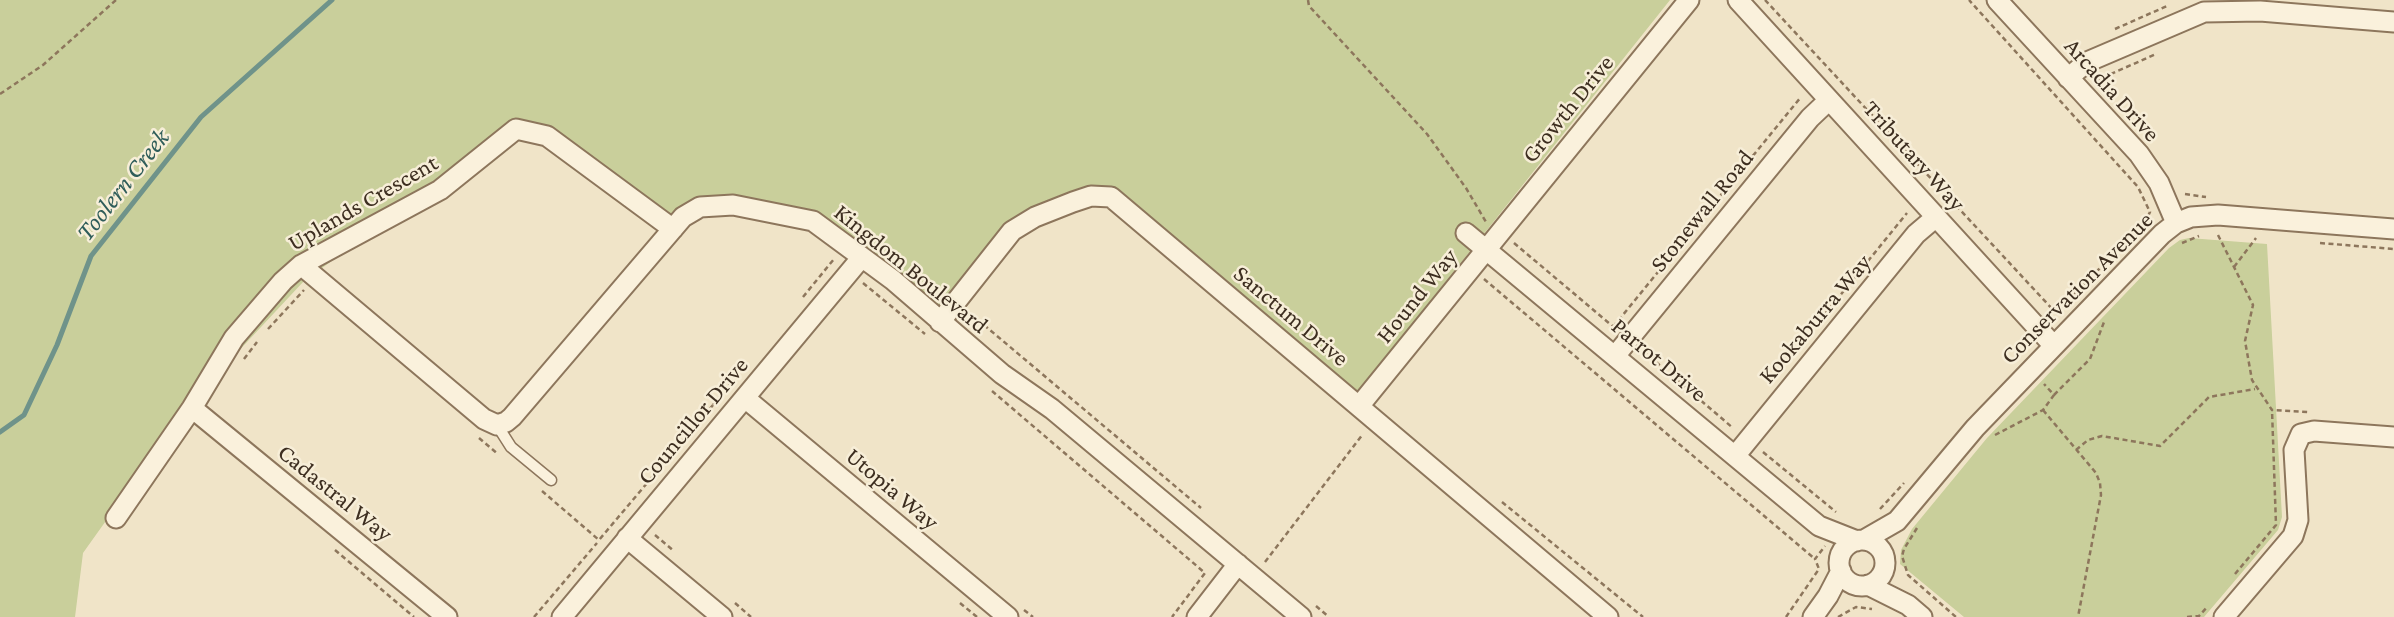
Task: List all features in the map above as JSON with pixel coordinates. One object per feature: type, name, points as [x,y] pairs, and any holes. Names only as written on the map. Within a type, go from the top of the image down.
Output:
[{"type":"street","name":"Growth Drive","points":[[1486,249],[1689,0]]},
{"type":"street","name":"Tributary Way","points":[[1738,0],[2054,346]]},
{"type":"street","name":"Arcadia Drive","points":[[1997,0],[2152,171],[2176,223]]},
{"type":"street","points":[[2068,78],[2087,62],[2183,20],[2225,5],[2394,22]]},
{"type":"street","name":"Stonewall Road","points":[[1615,356],[1810,118],[1829,100]]},
{"type":"street","name":"Uplands Crescent","points":[[117,518],[192,408],[234,338],[283,281],[301,265],[440,190],[516,129],[547,136],[673,229]]},
{"type":"street","name":"Sanctum Drive","points":[[940,330],[1013,231],[1035,217],[1073,202],[1091,196],[1111,197],[1608,617]]},
{"type":"street","name":"Kingdom Boulevard","points":[[497,425],[512,417],[683,216],[700,207],[733,205],[813,221],[848,262],[1052,409],[1237,564],[1304,608]]},
{"type":"street","name":"Conservation Avenue","points":[[1860,541],[1897,521],[1975,428],[2162,234],[2176,223],[2203,215],[2218,215],[2394,229]]},
{"type":"street","name":"Kookaburra Way","points":[[1735,456],[1916,234],[1936,217]]},
{"type":"street","name":"Parrot Drive","points":[[1466,233],[1819,526],[1860,541]]},
{"type":"street","name":"Hound Way","points":[[1360,405],[1486,249]]},
{"type":"street","name":"Councillor Drive","points":[[562,617],[746,398],[848,262]]},
{"type":"street","points":[[301,265],[484,419],[497,425]]},
{"type":"street","name":"Utopia Way","points":[[746,398],[1015,613]]},
{"type":"street","name":"Cadastral Way","points":[[192,408],[447,617]]},
{"type":"street","points":[[2216,612],[2293,536],[2298,520],[2294,450],[2301,434],[2314,430],[2394,437]]},
{"type":"street","name":"Conservation Avenue","points":[[1885,561],[1897,521]]},
{"type":"street","name":"Parrot Drive","points":[[1819,526],[1840,566]]},
{"type":"street","points":[[627,538],[722,617]]},
{"type":"street","points":[[1816,613],[1840,566],[1845,548],[1860,541],[1877,546],[1915,611]]},
{"type":"street","points":[[1816,613],[1880,578],[1885,561]]},
{"type":"street","points":[[1197,617],[1237,564]]},
{"type":"street","points":[[1840,566],[1847,581],[1864,586],[1915,611]]},
{"type":"lane","points":[[497,425],[511,447],[551,480]]},
{"type":"path","points":[[0,94],[43,65],[116,0]]},
{"type":"path","points":[[1308,0],[1309,6],[1427,134],[1466,188],[1487,223],[1500,231],[1839,514]]},
{"type":"path","points":[[1765,0],[2056,313],[2145,222],[2150,212],[2138,187],[1969,0]]},
{"type":"path","points":[[2104,34],[2173,4]]},
{"type":"path","points":[[1613,327],[1803,94]]},
{"type":"path","points":[[2178,245],[2199,235],[2218,234],[2253,305],[2245,341],[2252,380],[2272,410],[2276,525],[2233,576]]},
{"type":"path","points":[[2234,267],[2256,237],[2244,237]]},
{"type":"path","points":[[2311,242],[2394,249]]},
{"type":"path","points":[[848,262],[940,330],[968,312],[1204,510]]},
{"type":"path","points":[[1484,279],[1815,559]]},
{"type":"path","points":[[264,333],[299,294],[318,280]]},
{"type":"path","points":[[1991,437],[2043,410],[2090,359],[2105,320]]},
{"type":"path","points":[[241,364],[257,342]]},
{"type":"path","points":[[2031,370],[2054,395]]},
{"type":"path","points":[[2076,450],[2088,440],[2102,436],[2160,446],[2209,397],[2257,388]]},
{"type":"path","points":[[992,391],[1205,573],[1172,617]]},
{"type":"path","points":[[541,490],[599,540],[713,405]]},
{"type":"path","points":[[2043,410],[2096,474],[2100,483],[2101,495],[2077,617]]},
{"type":"path","points":[[2272,410],[2306,412]]},
{"type":"path","points":[[1265,562],[1363,434]]},
{"type":"path","points":[[1921,521],[1903,549],[1902,556],[1908,575],[1956,617]]},
{"type":"path","points":[[534,617],[597,542]]},
{"type":"path","points":[[1838,617],[1856,607],[1876,609]]},
{"type":"path","points":[[1304,608],[1329,617]]},
{"type":"path","points":[[2187,617],[2216,612]]},
{"type":"path","points":[[1015,613],[1032,617]]},
{"type":"green space","points":[[0,0],[1670,0],[1358,392],[1115,192],[1084,188],[1014,226],[944,311],[814,216],[733,200],[672,223],[514,123],[437,185],[304,281],[190,403],[83,553],[75,617],[0,617]]},
{"type":"green space","points":[[2189,238],[2267,244],[2282,517],[2278,530],[2204,617],[1964,617],[1900,564],[1901,550],[1912,529],[1987,438],[2169,248],[2180,240]]},
{"type":"waterway","name":"Toolern Creek","points":[[0,432],[24,415],[57,345],[91,256],[201,117],[332,0]]}]
